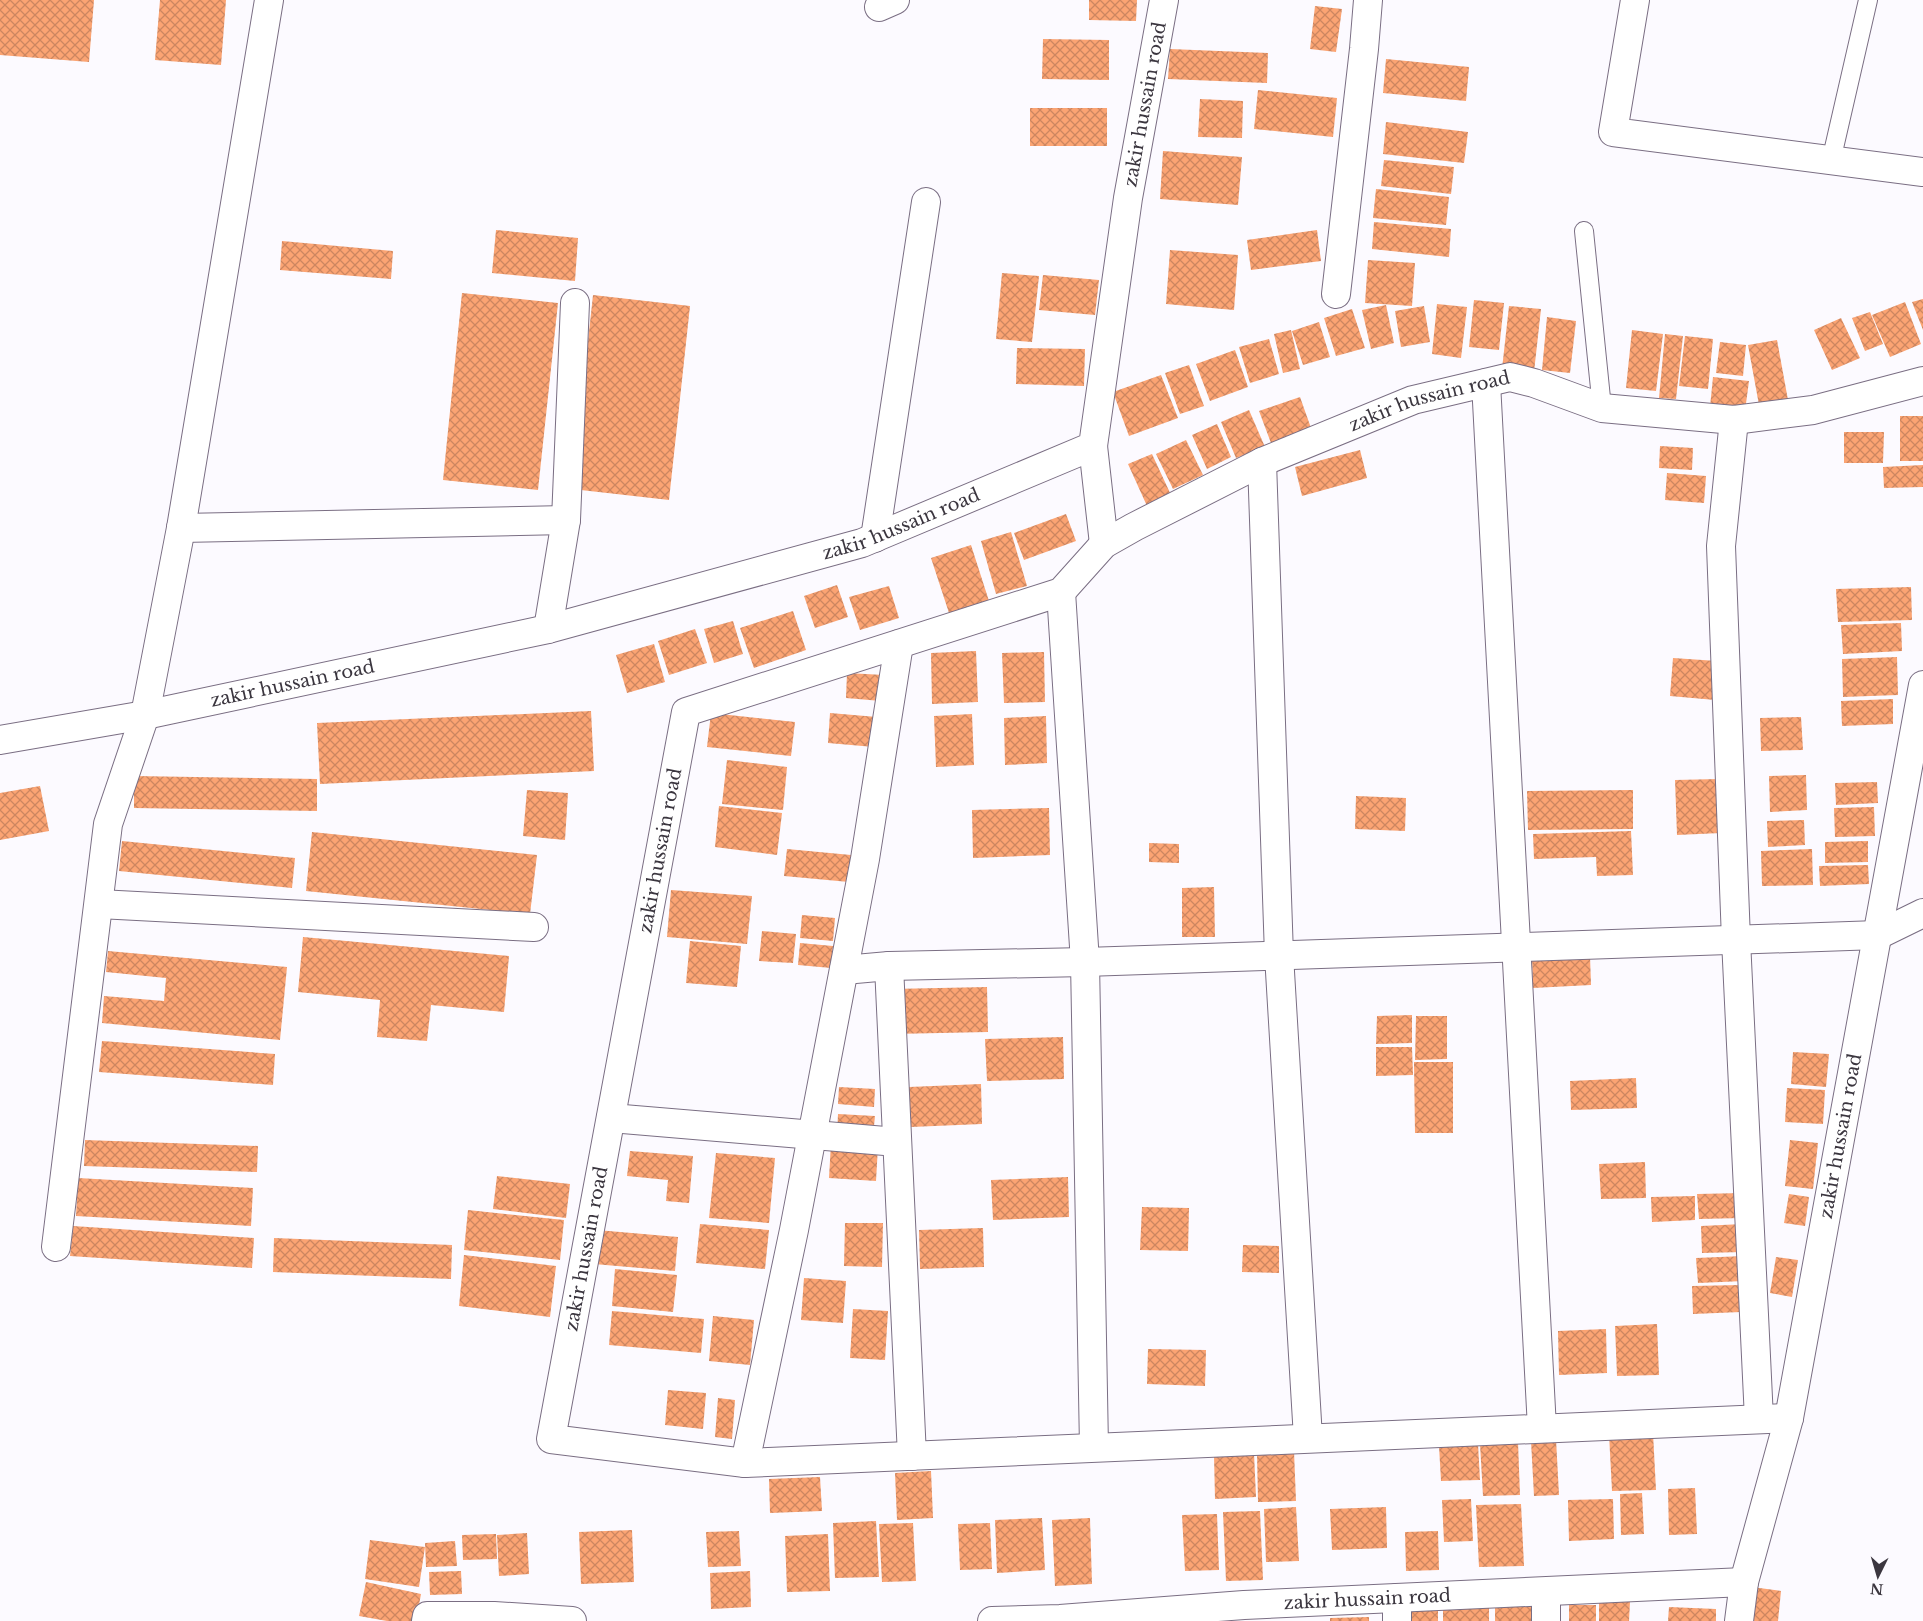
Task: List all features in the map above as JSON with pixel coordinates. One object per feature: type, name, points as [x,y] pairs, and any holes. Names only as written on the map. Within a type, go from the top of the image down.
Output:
[{"type":"street","points":[[56,1247],[108,824],[145,715],[182,528],[269,0]]},
{"type":"street","name":"zakir hussain road","points":[[1104,544],[1093,446],[1128,198],[1164,0]]},
{"type":"street","points":[[1336,294],[1368,0]]},
{"type":"street","points":[[1635,0],[1613,132],[1923,172]]},
{"type":"street","points":[[875,538],[926,202]]},
{"type":"street","points":[[548,629],[566,520],[575,303]]},
{"type":"street","name":"zakir hussain road","points":[[745,1463],[551,1439],[686,712],[1061,592],[1104,544],[1134,527],[1262,462],[1413,400],[1510,377],[1534,383],[1602,408],[1734,420],[1813,410],[1923,382]]},
{"type":"street","points":[[1486,383],[1542,1428]]},
{"type":"street","points":[[1734,420],[1721,546],[1736,940],[1759,1419]]},
{"type":"street","name":"zakir hussain road","points":[[0,740],[145,715],[548,629],[862,543],[1093,446]]},
{"type":"street","points":[[1262,462],[1278,955],[1308,1438]]},
{"type":"street","points":[[182,528],[566,520]]},
{"type":"street","points":[[1061,592],[1085,962],[1094,1448]]},
{"type":"street","points":[[899,644],[866,858],[745,1463],[1789,1418]]},
{"type":"street","name":"zakir hussain road","points":[[1739,1621],[1744,1582],[1789,1418],[1923,686]]},
{"type":"street","points":[[98,904],[534,927]]},
{"type":"street","points":[[844,970],[889,966],[1085,962],[1878,935],[1923,913]]},
{"type":"street","points":[[889,966],[912,1456]]},
{"type":"street","points":[[611,1118],[897,1142]]},
{"type":"street","name":"zakir hussain road","points":[[992,1621],[1397,1610],[1546,1592],[1744,1582]]},
{"type":"street","points":[[1546,1592],[1546,1621]]},
{"type":"street","points":[[426,1621],[427,1616],[572,1621]]},
{"type":"lane","points":[[1831,161],[1868,0]]},
{"type":"lane","points":[[1584,231],[1602,408]]},
{"type":"building","points":[[0,0],[94,0],[89,62],[0,55]]},
{"type":"building","points":[[160,0],[226,0],[221,65],[155,60]]},
{"type":"building","points":[[1089,0],[1137,0],[1136,21],[1089,20]]},
{"type":"building","points":[[1315,6],[1342,9],[1336,52],[1310,49]]},
{"type":"building","points":[[1043,39],[1109,40],[1109,80],[1042,79]]},
{"type":"building","points":[[1170,49],[1268,53],[1267,83],[1168,79]]},
{"type":"building","points":[[1386,59],[1469,67],[1466,101],[1383,93]]},
{"type":"building","points":[[1258,90],[1337,98],[1333,137],[1254,129]]},
{"type":"building","points":[[1200,99],[1243,101],[1242,138],[1198,137]]},
{"type":"building","points":[[1030,108],[1107,108],[1107,146],[1030,146]]},
{"type":"building","points":[[1386,122],[1468,132],[1464,163],[1383,154]]},
{"type":"building","points":[[1163,151],[1242,157],[1238,205],[1160,199]]},
{"type":"building","points":[[1384,160],[1454,167],[1451,194],[1381,186]]},
{"type":"building","points":[[1376,189],[1449,197],[1446,225],[1373,218]]},
{"type":"building","points":[[1374,222],[1451,229],[1449,257],[1372,249]]},
{"type":"building","points":[[496,230],[578,238],[575,281],[492,273]]},
{"type":"building","points":[[1317,230],[1321,261],[1251,270],[1247,240]]},
{"type":"building","points":[[282,241],[393,251],[391,279],[280,270]]},
{"type":"building","points":[[1170,250],[1238,255],[1234,310],[1166,304]]},
{"type":"building","points":[[1368,260],[1415,263],[1412,306],[1365,303]]},
{"type":"building","points":[[1002,273],[1039,276],[1032,342],[996,339]]},
{"type":"building","points":[[1043,275],[1099,280],[1095,315],[1039,310]]},
{"type":"building","points":[[462,293],[558,303],[538,490],[443,480]]},
{"type":"building","points":[[593,295],[690,306],[669,500],[572,489]]},
{"type":"building","points":[[1923,299],[1923,330],[1912,302]]},
{"type":"building","points":[[1474,300],[1504,303],[1499,350],[1469,347]]},
{"type":"building","points":[[1905,302],[1921,344],[1890,357],[1872,315]]},
{"type":"building","points":[[1437,304],[1467,307],[1461,358],[1432,354]]},
{"type":"building","points":[[1386,305],[1394,343],[1371,349],[1362,310]]},
{"type":"building","points":[[1424,306],[1430,342],[1401,347],[1395,311]]},
{"type":"building","points":[[1509,306],[1541,309],[1534,372],[1502,369]]},
{"type":"building","points":[[1352,309],[1365,348],[1336,356],[1324,318]]},
{"type":"building","points":[[1870,312],[1883,344],[1865,351],[1852,318]]},
{"type":"building","points":[[1547,317],[1576,321],[1570,373],[1542,370]]},
{"type":"building","points":[[1841,318],[1860,358],[1832,370],[1814,330]]},
{"type":"building","points":[[1319,322],[1330,357],[1303,365],[1292,331]]},
{"type":"building","points":[[1291,330],[1300,369],[1283,373],[1274,334]]},
{"type":"building","points":[[1632,330],[1663,334],[1656,391],[1626,388]]},
{"type":"building","points":[[1665,334],[1683,336],[1676,399],[1659,398]]},
{"type":"building","points":[[1685,336],[1713,339],[1708,389],[1679,386]]},
{"type":"building","points":[[1269,339],[1279,374],[1250,383],[1239,347]]},
{"type":"building","points":[[1777,340],[1788,400],[1759,405],[1748,345]]},
{"type":"building","points":[[1720,342],[1746,345],[1743,376],[1716,373]]},
{"type":"building","points":[[1017,348],[1085,349],[1084,386],[1016,384]]},
{"type":"building","points":[[1235,350],[1248,387],[1210,401],[1196,364]]},
{"type":"building","points":[[1189,365],[1204,406],[1180,414],[1165,373]]},
{"type":"building","points":[[1161,375],[1178,418],[1129,436],[1113,392]]},
{"type":"building","points":[[1713,377],[1749,381],[1745,411],[1710,407]]},
{"type":"building","points":[[1300,397],[1311,428],[1271,443],[1259,411]]},
{"type":"building","points":[[1249,410],[1265,447],[1236,458],[1221,422]]},
{"type":"building","points":[[1900,416],[1923,416],[1923,461],[1900,461]]},
{"type":"building","points":[[1217,424],[1231,457],[1207,469],[1192,435]]},
{"type":"building","points":[[1844,432],[1884,432],[1883,463],[1844,463]]},
{"type":"building","points":[[1186,440],[1203,475],[1173,489],[1156,454]]},
{"type":"building","points":[[1660,446],[1693,448],[1692,470],[1659,468]]},
{"type":"building","points":[[1360,450],[1367,478],[1302,496],[1295,467]]},
{"type":"building","points":[[1152,454],[1171,495],[1147,506],[1128,464]]},
{"type":"building","points":[[1923,465],[1923,487],[1884,488],[1883,467]]},
{"type":"building","points":[[1667,473],[1706,476],[1704,503],[1665,500]]},
{"type":"building","points":[[1066,514],[1076,541],[1024,560],[1014,533]]},
{"type":"building","points":[[1011,532],[1027,586],[996,594],[981,541]]},
{"type":"building","points":[[971,545],[989,601],[949,613],[931,558]]},
{"type":"building","points":[[837,585],[848,617],[815,628],[804,596]]},
{"type":"building","points":[[889,586],[899,618],[860,630],[849,597]]},
{"type":"building","points":[[1911,587],[1912,620],[1838,622],[1836,589]]},
{"type":"building","points":[[793,611],[806,650],[754,668],[740,628]]},
{"type":"building","points":[[733,621],[743,654],[714,663],[704,629]]},
{"type":"building","points":[[1901,623],[1902,651],[1843,654],[1841,625]]},
{"type":"building","points":[[695,629],[707,663],[669,675],[658,641]]},
{"type":"building","points":[[654,644],[665,682],[627,693],[616,655]]},
{"type":"building","points":[[976,651],[978,702],[932,704],[931,653]]},
{"type":"building","points":[[1044,652],[1045,702],[1004,703],[1002,653]]},
{"type":"building","points":[[1897,657],[1898,695],[1843,697],[1842,659]]},
{"type":"building","points":[[1673,658],[1717,661],[1715,700],[1670,696]]},
{"type":"building","points":[[847,673],[884,675],[881,701],[846,698]]},
{"type":"building","points":[[1893,699],[1893,724],[1842,726],[1841,701]]},
{"type":"building","points":[[591,711],[594,771],[320,784],[317,723]]},
{"type":"building","points":[[711,713],[795,722],[791,756],[707,747]]},
{"type":"building","points":[[830,713],[877,717],[874,747],[828,743]]},
{"type":"building","points":[[972,714],[974,765],[936,767],[934,716]]},
{"type":"building","points":[[1046,716],[1047,763],[1005,765],[1004,718]]},
{"type":"building","points":[[1801,717],[1803,750],[1761,751],[1760,718]]},
{"type":"building","points":[[727,760],[787,767],[783,810],[722,804]]},
{"type":"building","points":[[1806,775],[1807,810],[1770,812],[1769,776]]},
{"type":"building","points":[[134,776],[317,779],[317,811],[134,808]]},
{"type":"building","points":[[1719,779],[1721,833],[1677,835],[1675,780]]},
{"type":"building","points":[[1877,782],[1878,803],[1836,805],[1835,783]]},
{"type":"building","points":[[40,786],[49,831],[0,840],[0,793]]},
{"type":"building","points":[[527,790],[568,793],[565,840],[523,836]]},
{"type":"building","points":[[1633,790],[1633,829],[1528,830],[1527,791]]},
{"type":"building","points":[[1356,796],[1406,798],[1405,831],[1355,829]]},
{"type":"building","points":[[719,806],[782,813],[777,855],[715,847]]},
{"type":"building","points":[[1874,807],[1875,836],[1835,837],[1834,808]]},
{"type":"building","points":[[1049,808],[1050,855],[973,858],[972,810]]},
{"type":"building","points":[[1804,820],[1805,845],[1768,847],[1767,821]]},
{"type":"building","points":[[1631,831],[1633,875],[1597,876],[1596,857],[1534,859],[1533,834]]},
{"type":"building","points":[[312,832],[537,855],[530,914],[306,891]]},
{"type":"building","points":[[122,841],[295,858],[292,888],[119,871]]},
{"type":"building","points":[[1868,841],[1868,862],[1825,863],[1825,842]]},
{"type":"building","points":[[1149,843],[1179,844],[1179,863],[1149,862]]},
{"type":"building","points":[[787,849],[851,855],[849,882],[784,876]]},
{"type":"building","points":[[1812,849],[1813,885],[1762,886],[1761,851]]},
{"type":"building","points":[[1868,865],[1869,884],[1820,886],[1819,866]]},
{"type":"building","points":[[1214,887],[1215,937],[1182,937],[1182,888]]},
{"type":"building","points":[[671,890],[752,896],[747,944],[667,937]]},
{"type":"building","points":[[802,915],[835,918],[833,941],[800,938]]},
{"type":"building","points":[[762,931],[796,934],[793,963],[759,961]]},
{"type":"building","points":[[303,937],[509,956],[504,1012],[431,1005],[427,1041],[377,1037],[380,1000],[298,992]]},
{"type":"building","points":[[690,941],[741,946],[737,987],[686,983]]},
{"type":"building","points":[[800,943],[833,946],[831,968],[798,965]]},
{"type":"building","points":[[108,951],[287,967],[280,1040],[102,1023],[104,996],[164,1001],[166,978],[106,972]]},
{"type":"building","points":[[1590,956],[1591,985],[1533,988],[1532,957]]},
{"type":"building","points":[[987,987],[988,1032],[893,1034],[892,989]]},
{"type":"building","points":[[1412,1015],[1412,1043],[1376,1044],[1377,1016]]},
{"type":"building","points":[[1416,1016],[1447,1016],[1447,1059],[1415,1060]]},
{"type":"building","points":[[1063,1037],[1064,1079],[987,1081],[985,1039]]},
{"type":"building","points":[[102,1041],[275,1054],[273,1085],[99,1072]]},
{"type":"building","points":[[1376,1047],[1412,1047],[1413,1075],[1376,1076]]},
{"type":"building","points":[[1793,1052],[1829,1054],[1826,1087],[1791,1084]]},
{"type":"building","points":[[1414,1062],[1453,1062],[1453,1133],[1415,1133]]},
{"type":"building","points":[[1636,1078],[1637,1108],[1571,1110],[1570,1081]]},
{"type":"building","points":[[981,1084],[982,1124],[911,1127],[909,1087]]},
{"type":"building","points":[[839,1087],[875,1089],[874,1107],[838,1104]]},
{"type":"building","points":[[1787,1088],[1825,1090],[1823,1124],[1785,1122]]},
{"type":"building","points":[[838,1114],[875,1116],[873,1136],[837,1134]]},
{"type":"building","points":[[85,1140],[258,1146],[257,1172],[84,1166]]},
{"type":"building","points":[[1790,1140],[1818,1143],[1813,1189],[1785,1186]]},
{"type":"building","points":[[831,1143],[878,1146],[876,1181],[829,1178]]},
{"type":"building","points":[[630,1151],[693,1156],[689,1203],[666,1201],[668,1180],[627,1176]]},
{"type":"building","points":[[716,1153],[775,1158],[769,1223],[709,1218]]},
{"type":"building","points":[[1645,1162],[1646,1198],[1601,1199],[1599,1164]]},
{"type":"building","points":[[497,1176],[570,1184],[566,1218],[493,1209]]},
{"type":"building","points":[[1068,1177],[1069,1217],[993,1220],[991,1180]]},
{"type":"building","points":[[78,1178],[253,1188],[251,1226],[76,1216]]},
{"type":"building","points":[[1743,1193],[1743,1218],[1699,1219],[1697,1194]]},
{"type":"building","points":[[1789,1194],[1809,1197],[1805,1226],[1784,1223]]},
{"type":"building","points":[[1695,1196],[1695,1220],[1652,1222],[1651,1197]]},
{"type":"building","points":[[1142,1207],[1189,1208],[1188,1251],[1140,1250]]},
{"type":"building","points":[[468,1210],[564,1220],[560,1260],[464,1250]]},
{"type":"building","points":[[845,1223],[883,1223],[882,1267],[844,1266]]},
{"type":"building","points":[[700,1224],[769,1230],[765,1269],[696,1263]]},
{"type":"building","points":[[1743,1224],[1744,1252],[1702,1253],[1701,1226]]},
{"type":"building","points":[[73,1226],[254,1238],[252,1268],[70,1256]]},
{"type":"building","points":[[983,1228],[984,1267],[920,1269],[919,1230]]},
{"type":"building","points":[[597,1230],[678,1237],[675,1271],[594,1264]]},
{"type":"building","points":[[274,1238],[452,1245],[451,1279],[273,1272]]},
{"type":"building","points":[[1243,1245],[1279,1246],[1279,1273],[1242,1272]]},
{"type":"building","points":[[464,1255],[556,1266],[550,1317],[459,1306]]},
{"type":"building","points":[[1744,1256],[1744,1281],[1698,1283],[1696,1258]]},
{"type":"building","points":[[1776,1257],[1798,1260],[1792,1297],[1770,1293]]},
{"type":"building","points":[[615,1269],[677,1275],[673,1312],[612,1306]]},
{"type":"building","points":[[804,1278],[846,1281],[843,1323],[801,1320]]},
{"type":"building","points":[[1740,1285],[1741,1312],[1693,1314],[1692,1286]]},
{"type":"building","points":[[853,1309],[888,1311],[885,1360],[850,1358]]},
{"type":"building","points":[[612,1311],[704,1319],[701,1353],[609,1345]]},
{"type":"building","points":[[713,1316],[754,1320],[750,1365],[709,1361]]},
{"type":"building","points":[[1657,1324],[1659,1375],[1617,1376],[1615,1326]]},
{"type":"building","points":[[1606,1329],[1607,1373],[1559,1375],[1558,1331]]},
{"type":"building","points":[[1148,1349],[1206,1350],[1205,1386],[1147,1384]]},
{"type":"building","points":[[668,1390],[706,1393],[703,1429],[665,1425]]},
{"type":"building","points":[[718,1398],[735,1400],[732,1439],[715,1437]]},
{"type":"building","points":[[1653,1433],[1656,1490],[1612,1491],[1609,1434]]},
{"type":"building","points":[[1556,1439],[1559,1495],[1534,1496],[1531,1441]]},
{"type":"building","points":[[1518,1442],[1520,1495],[1483,1496],[1480,1444]]},
{"type":"building","points":[[1478,1444],[1480,1480],[1441,1481],[1439,1446]]},
{"type":"building","points":[[1294,1451],[1296,1501],[1258,1502],[1257,1453]]},
{"type":"building","points":[[1254,1453],[1256,1497],[1215,1499],[1214,1455]]},
{"type":"building","points":[[931,1471],[933,1518],[897,1520],[895,1473]]},
{"type":"building","points":[[820,1477],[822,1511],[770,1513],[769,1479]]},
{"type":"building","points":[[1695,1488],[1697,1534],[1669,1535],[1668,1489]]},
{"type":"building","points":[[1642,1493],[1644,1534],[1621,1535],[1620,1494]]},
{"type":"building","points":[[1471,1499],[1473,1541],[1444,1542],[1442,1500]]},
{"type":"building","points":[[1613,1499],[1614,1539],[1569,1541],[1568,1500]]},
{"type":"building","points":[[1521,1504],[1524,1566],[1479,1567],[1476,1505]]},
{"type":"building","points":[[1296,1507],[1299,1561],[1266,1562],[1264,1509]]},
{"type":"building","points":[[1386,1507],[1387,1548],[1332,1550],[1330,1509]]},
{"type":"building","points":[[1260,1511],[1263,1580],[1226,1581],[1223,1512]]},
{"type":"building","points":[[1217,1514],[1219,1570],[1185,1571],[1182,1515]]},
{"type":"building","points":[[1042,1518],[1045,1570],[997,1573],[995,1520]]},
{"type":"building","points":[[1090,1518],[1092,1584],[1055,1586],[1052,1520]]},
{"type":"building","points":[[876,1521],[879,1577],[835,1578],[833,1523]]},
{"type":"building","points":[[913,1523],[916,1581],[882,1582],[879,1524]]},
{"type":"building","points":[[990,1523],[992,1569],[960,1570],[958,1524]]},
{"type":"building","points":[[632,1530],[634,1582],[581,1584],[579,1532]]},
{"type":"building","points":[[739,1531],[741,1566],[708,1567],[706,1532]]},
{"type":"building","points":[[1438,1531],[1439,1570],[1406,1571],[1405,1532]]},
{"type":"building","points":[[527,1533],[529,1574],[499,1576],[497,1535]]},
{"type":"building","points":[[496,1534],[497,1559],[463,1560],[462,1535]]},
{"type":"building","points":[[828,1534],[830,1591],[787,1592],[785,1536]]},
{"type":"building","points":[[370,1540],[425,1547],[419,1587],[365,1579]]},
{"type":"building","points":[[455,1541],[457,1566],[426,1567],[425,1543]]},
{"type":"building","points":[[461,1571],[462,1594],[430,1595],[429,1572]]},
{"type":"building","points":[[750,1571],[751,1607],[711,1609],[710,1573]]},
{"type":"building","points":[[366,1582],[421,1594],[416,1621],[387,1621],[359,1616]]},
{"type":"building","points":[[1752,1587],[1781,1591],[1778,1621],[1748,1621]]},
{"type":"building","points":[[1599,1602],[1630,1602],[1629,1621],[1599,1621]]},
{"type":"building","points":[[1535,1604],[1535,1621],[1495,1621],[1495,1605]]},
{"type":"building","points":[[1489,1605],[1489,1621],[1443,1621],[1443,1606]]},
{"type":"building","points":[[1569,1605],[1596,1605],[1596,1621],[1569,1621]]},
{"type":"building","points":[[1669,1607],[1716,1609],[1716,1621],[1668,1621]]},
{"type":"building","points":[[1438,1608],[1438,1621],[1402,1621],[1402,1609]]},
{"type":"building","points":[[1369,1617],[1369,1621],[1330,1621],[1330,1618]]}]
